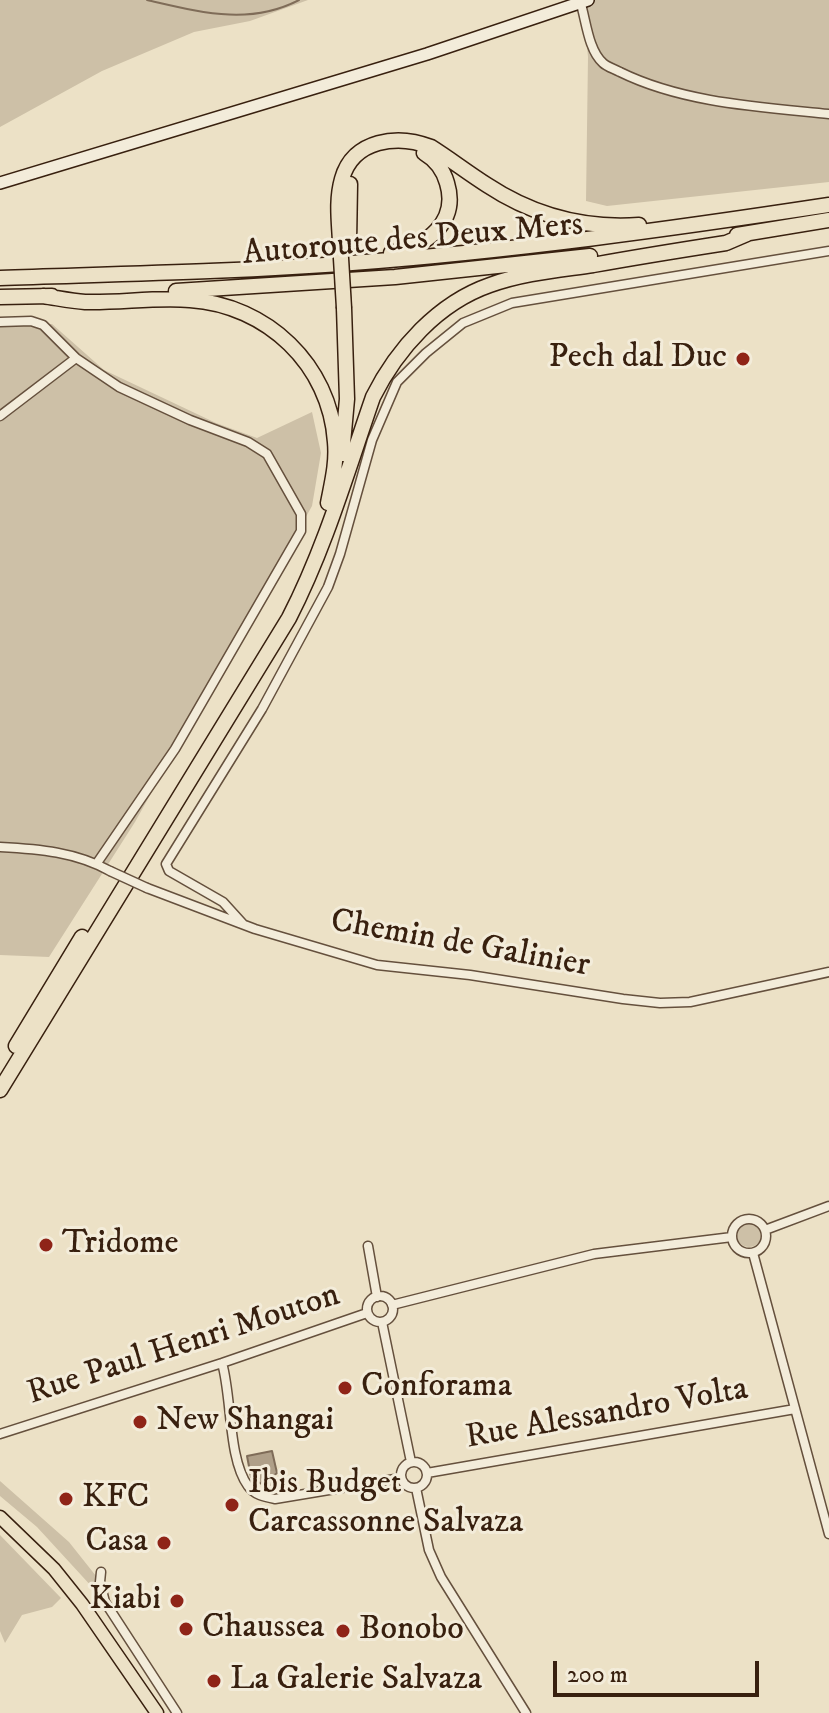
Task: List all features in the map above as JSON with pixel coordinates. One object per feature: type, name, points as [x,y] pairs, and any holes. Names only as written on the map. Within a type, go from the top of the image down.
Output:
[{"type":"highway","points":[[0,1090],[289,618],[311,574],[339,479],[345,429],[348,308],[338,205],[344,172],[359,153],[381,141],[396,139],[418,142],[431,147],[510,200],[545,215],[582,224],[606,226],[681,221],[702,224]]},
{"type":"highway","points":[[344,243],[349,187],[355,171],[365,159],[381,150],[402,147],[424,152],[439,164],[447,182],[450,202],[442,225],[435,233],[417,246],[395,253],[372,255],[352,263]]},
{"type":"highway","name":"Autoroute des Deux Mers","points":[[0,278],[352,263],[523,248],[829,205]]},
{"type":"highway","name":"Autoroute des Deux Mers","points":[[0,297],[175,291],[395,277],[523,264],[829,220]]},
{"type":"highway","points":[[0,1072],[282,614],[306,566],[373,397],[384,376],[413,338],[445,310],[475,292],[505,280],[726,243],[747,234]]},
{"type":"highway","points":[[43,296],[83,302],[191,300],[241,312],[277,332],[311,367],[329,408],[334,425],[336,461],[333,499]]},
{"type":"main road","points":[[0,183],[351,78],[583,1]]},
{"type":"main road","points":[[0,1517],[54,1569],[82,1604],[157,1713]]},
{"type":"street","points":[[583,1],[595,49],[603,63],[641,82],[689,95],[755,107],[829,114]]},
{"type":"street","points":[[243,924],[223,902],[169,871],[166,864],[262,709],[328,587],[372,440],[397,382],[463,323],[512,303],[829,251]]},
{"type":"street","points":[[0,322],[31,321],[43,325],[76,358],[119,387],[190,420],[248,442],[267,454],[301,514],[301,531],[175,749],[97,863]]},
{"type":"street","points":[[0,416],[76,358]]},
{"type":"street","name":"Chemin de Galinier","points":[[0,847],[50,850],[97,863],[147,888],[243,924],[377,965],[470,975],[660,1003],[690,1002],[829,972]]},
{"type":"street","points":[[765,1230],[829,1206]]},
{"type":"street","points":[[745,1219],[758,1221],[765,1230],[765,1242],[753,1253],[736,1248],[732,1237],[735,1226],[745,1219]]},
{"type":"street","name":"Rue Paul Henri Mouton","points":[[392,1305],[594,1254],[732,1237]]},
{"type":"street","points":[[368,1246],[377,1297]]},
{"type":"street","points":[[753,1253],[829,1534]]},
{"type":"street","points":[[377,1297],[383,1297],[392,1305],[392,1314],[382,1322],[373,1320],[367,1313],[369,1303],[377,1297]]},
{"type":"street","name":"Rue Paul Henri Mouton","points":[[0,1432],[222,1363],[367,1313]]},
{"type":"street","points":[[382,1322],[411,1462]]},
{"type":"street","points":[[222,1363],[240,1471],[249,1488],[275,1499],[401,1478]]},
{"type":"street","name":"Rue Alessandro Volta","points":[[427,1473],[795,1409]]},
{"type":"street","points":[[411,1462],[422,1464],[427,1473],[425,1483],[416,1488],[407,1486],[401,1478],[403,1468],[411,1462]]},
{"type":"street","points":[[416,1488],[429,1550],[441,1577],[526,1713]]},
{"type":"street","points":[[101,1572],[105,1602],[177,1713]]},
{"type":"shaded area","points":[[0,0],[308,0],[250,21],[194,32],[102,71],[0,127]]},
{"type":"shaded area","points":[[583,0],[829,0],[829,182],[607,206],[586,201],[588,57]]},
{"type":"shaded area","points":[[52,324],[104,370],[216,423],[257,438],[312,412],[321,453],[312,506],[135,822],[49,957],[0,955],[0,325]]},
{"type":"shaded area","points":[[744,1223],[754,1223],[761,1230],[761,1240],[754,1247],[744,1247],[737,1240],[737,1230]]},
{"type":"shaded area","points":[[272,1451],[277,1473],[272,1477],[272,1489],[269,1489],[251,1477],[247,1456]]},
{"type":"shaded area","points":[[0,1481],[69,1542],[96,1576],[93,1588],[37,1527],[0,1496]]},
{"type":"shaded area","points":[[0,1535],[61,1598],[52,1607],[22,1615],[5,1643],[0,1631]]},
{"type":"waterway","points":[[147,0],[205,12],[243,15],[262,13],[299,0]]},
{"type":"place","name":"Pech dal Duc","points":[[743,359]]},
{"type":"place","name":"Tridome","points":[[46,1245]]},
{"type":"place","name":"Conforama","points":[[345,1388]]},
{"type":"place","name":"New Shangai","points":[[140,1422]]},
{"type":"place","name":"KFC","points":[[66,1499]]},
{"type":"place","name":"Ibis Budget Carcassonne Salvaza","points":[[232,1505]]},
{"type":"place","name":"Casa","points":[[164,1543]]},
{"type":"place","name":"Kiabi","points":[[177,1601]]},
{"type":"place","name":"Chaussea","points":[[186,1629]]},
{"type":"place","name":"Bonobo","points":[[343,1631]]},
{"type":"place","name":"La Galerie Salvaza","points":[[214,1681]]}]
